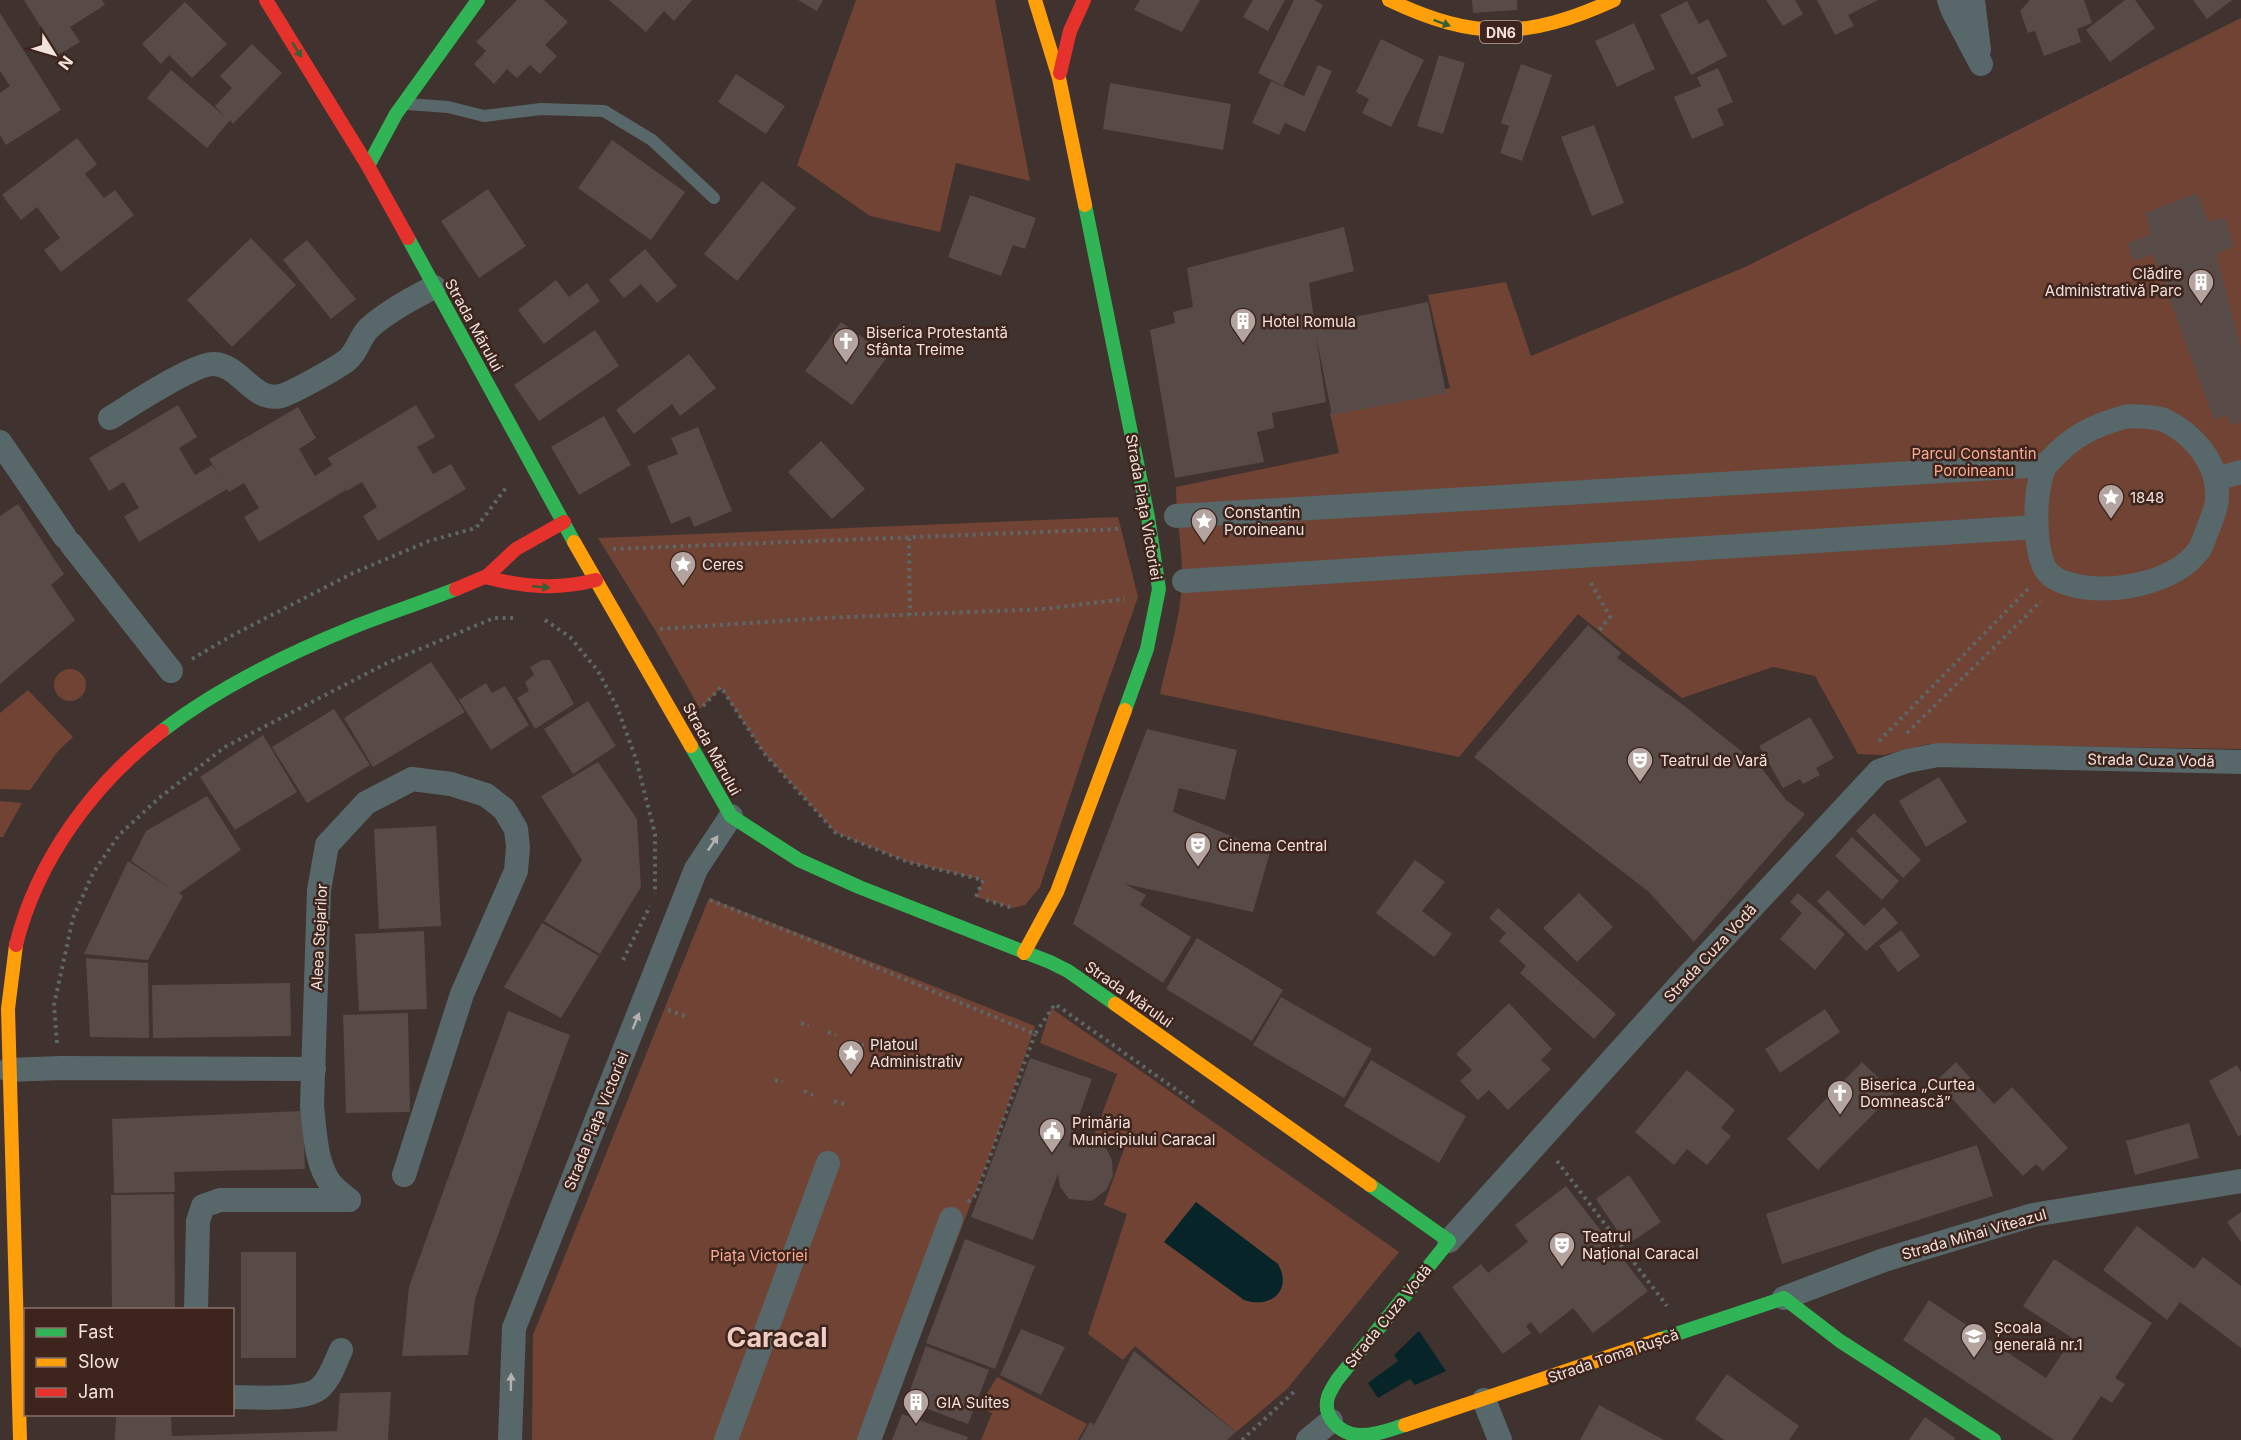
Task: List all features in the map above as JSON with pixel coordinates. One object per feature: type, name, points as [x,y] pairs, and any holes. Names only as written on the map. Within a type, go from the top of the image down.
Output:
[{"type":"main road","name":"Strada Mărului","points":[[266,0],[368,166],[575,543],[731,816],[799,860],[859,887],[1068,971],[1449,1241]]},
{"type":"main road","points":[[368,166],[403,103],[478,0]]},
{"type":"main road","name":"Strada Piața Victoriei","points":[[1024,952],[1057,892],[1147,649],[1159,589],[1148,517],[1059,78],[1035,0]]},
{"type":"main road","name":"Strada Piața Victoriei","points":[[1059,78],[1070,31],[1084,0]]},
{"type":"main road","name":"DN6","points":[[1389,0],[1407,10],[1456,28],[1503,32],[1548,26],[1597,9],[1614,0]]},
{"type":"main road","points":[[20,1440],[8,1322],[6,971],[34,893],[56,850],[85,806],[119,767],[150,741],[208,701],[265,669],[338,634],[485,577],[510,554],[564,522]]},
{"type":"main road","points":[[485,577],[507,583],[555,588],[576,586],[596,580]]},
{"type":"main road","name":"Strada Cuza Vodă","points":[[1331,1421],[1327,1409],[1328,1396],[1337,1380],[1449,1241]]},
{"type":"main road","points":[[1784,1298],[1840,1341],[1994,1440]]},
{"type":"main road","name":"Strada Toma Rușcă","points":[[1484,1400],[1784,1298]]},
{"type":"main road","points":[[1331,1421],[1342,1431],[1355,1435],[1370,1434],[1484,1400]]},
{"type":"street","points":[[110,418],[187,372],[214,364],[230,370],[262,395],[278,397],[289,393],[346,361],[369,328],[412,298],[434,286]]},
{"type":"street","points":[[2128,416],[2162,419],[2185,432],[2204,452],[2216,479],[2218,500],[2199,550],[2180,567],[2153,582],[2112,589],[2077,587],[2054,576],[2038,547],[2036,526],[2040,486],[2046,465],[2087,429],[2128,416]]},
{"type":"street","points":[[0,442],[69,543],[171,671]]},
{"type":"street","points":[[1176,516],[2046,465]]},
{"type":"street","points":[[2216,479],[2241,472]]},
{"type":"street","points":[[1184,581],[2036,526]]},
{"type":"street","name":"Strada Cuza Vodă","points":[[1449,1241],[1695,969],[1879,771],[1907,761],[1938,755],[2241,762]]},
{"type":"street","name":"Aleea Stejarilor","points":[[196,1308],[198,1221],[203,1206],[220,1200],[349,1200],[330,1183],[315,1138],[312,1106],[319,890],[327,845],[366,803],[412,779],[451,784],[486,795],[504,809],[516,828],[518,847],[516,871],[462,994],[404,1175]]},
{"type":"street","name":"Strada Piața Victoriei","points":[[510,1440],[514,1328],[696,869],[731,816]]},
{"type":"street","points":[[8,1070],[61,1068],[314,1069]]},
{"type":"street","points":[[726,1440],[828,1163]]},
{"type":"street","name":"Strada Mihai Viteazul","points":[[1784,1298],[1884,1260],[2032,1215],[2241,1181]]},
{"type":"street","points":[[869,1440],[956,1214]]},
{"type":"street","points":[[234,1397],[301,1396],[319,1390],[328,1379],[341,1350]]},
{"type":"street","points":[[1484,1400],[1500,1440]]},
{"type":"street","points":[[1308,1440],[1331,1421]]},
{"type":"lane","points":[[403,103],[448,107],[484,116],[541,109],[604,111],[652,140],[714,198]]},
{"type":"path","points":[[171,671],[233,635],[353,573],[429,541],[476,528],[510,482]]},
{"type":"path","points":[[575,543],[605,549],[1122,529]]},
{"type":"path","points":[[909,537],[910,615]]},
{"type":"path","points":[[1576,556],[1610,617],[1598,632]]},
{"type":"path","points":[[1875,746],[2054,576]]},
{"type":"path","points":[[1885,769],[1884,755],[2054,576]]},
{"type":"path","points":[[661,640],[655,630],[1044,609],[1126,599]]},
{"type":"path","points":[[61,1068],[54,1022],[54,1005],[73,918],[93,873],[119,835],[159,798],[225,747],[388,662],[446,636],[494,618],[524,618]]},
{"type":"path","points":[[543,618],[570,637],[598,671],[617,707],[636,759],[655,834],[655,895],[623,960]]},
{"type":"path","points":[[695,699],[700,710],[721,687],[764,753],[836,833],[908,862],[983,880],[976,897],[1013,908],[1019,906]]},
{"type":"path","points":[[710,900],[1035,1034]]},
{"type":"path","points":[[956,1214],[976,1195],[1035,1034],[1055,1004],[1198,1105]]},
{"type":"path","points":[[665,1008],[685,1016]]},
{"type":"path","points":[[801,1023],[809,1026]]},
{"type":"path","points":[[828,1032],[836,1035]]},
{"type":"path","points":[[855,1042],[864,1045]]},
{"type":"path","points":[[775,1080],[783,1082]]},
{"type":"path","points":[[804,1092],[813,1095]]},
{"type":"path","points":[[834,1101],[844,1104]]},
{"type":"path","points":[[1548,1167],[1555,1159],[1671,1311]]},
{"type":"path","points":[[1242,1440],[1300,1385]]},
{"type":"green space","points":[[856,0],[995,0],[1030,181],[956,163],[940,232],[870,216],[797,165]]},
{"type":"green space","name":"Parcul Constantin Poroineanu","points":[[2241,18],[2241,749],[1928,744],[1884,755],[1858,754],[1815,676],[1773,667],[1682,698],[1578,614],[1459,757],[1160,694],[1181,594],[1182,568],[1176,487],[1339,453],[1330,413],[1450,388],[1428,295],[1506,282],[1531,356],[1745,267]]},
{"type":"green space","points":[[1118,517],[1138,597],[1040,887],[1025,905],[1013,908],[976,897],[983,880],[908,862],[836,833],[764,753],[721,688],[700,709],[655,630],[598,538]]},
{"type":"green space","points":[[70,669],[82,673],[86,685],[82,697],[70,701],[58,697],[54,685],[58,673]]},
{"type":"green space","points":[[28,690],[73,737],[58,751],[30,790],[0,789],[0,713]]},
{"type":"green space","points":[[0,801],[22,803],[3,837],[0,837]]},
{"type":"green space","name":"Piața Victoriei","points":[[709,898],[1035,1026],[1000,1128],[880,1440],[532,1440],[533,1335]]},
{"type":"green space","points":[[1051,1008],[1399,1252],[1287,1389],[1236,1432],[1135,1346],[1123,1360],[1088,1334],[1127,1214],[1104,1205],[1126,1143],[1095,1133],[1117,1074],[1040,1043]]},
{"type":"green space","points":[[997,1377],[1087,1424],[1078,1440],[981,1440],[992,1413],[979,1407]]},
{"type":"water","points":[[1196,1202],[1278,1264],[1283,1282],[1276,1296],[1262,1302],[1244,1300],[1164,1242]]},
{"type":"water","points":[[1419,1331],[1446,1371],[1415,1385],[1410,1379],[1378,1398],[1368,1383],[1398,1361],[1394,1355]]},
{"type":"building","points":[[24,0],[102,0],[105,5],[70,27],[80,42],[58,55]]},
{"type":"building","points":[[517,0],[544,0],[568,22],[545,45],[557,56],[540,74],[530,65],[517,78],[507,69],[494,84],[474,64],[486,51],[476,42]]},
{"type":"building","points":[[609,0],[692,0],[674,21],[664,11],[646,32]]},
{"type":"building","points":[[798,0],[823,0],[817,11]]},
{"type":"building","points":[[1140,0],[1200,0],[1182,32],[1134,10]]},
{"type":"building","points":[[1253,0],[1285,0],[1268,31],[1243,17]]},
{"type":"building","points":[[1294,0],[1314,0],[1323,5],[1283,86],[1258,73]]},
{"type":"building","points":[[1472,0],[1517,0],[1517,10],[1473,13]]},
{"type":"building","points":[[1766,0],[1795,0],[1803,14],[1783,26]]},
{"type":"building","points":[[1817,0],[1878,0],[1848,15],[1854,26],[1835,35]]},
{"type":"building","points":[[2030,0],[2084,0],[2092,23],[2077,29],[2081,42],[2044,56],[2035,31],[2028,33],[2020,11]]},
{"type":"building","points":[[2125,0],[2135,0],[2155,28],[2110,62],[2086,30]]},
{"type":"building","points":[[2193,0],[2232,0],[2207,19]]},
{"type":"building","points":[[1687,1],[1699,24],[1708,19],[1727,56],[1691,75],[1660,15]]},
{"type":"building","points":[[185,2],[227,44],[192,78],[169,55],[161,64],[142,44]]},
{"type":"building","points":[[0,13],[61,110],[6,145],[0,135],[0,93],[10,86],[0,71]]},
{"type":"building","points":[[1634,23],[1655,69],[1617,87],[1595,41]]},
{"type":"building","points":[[1381,39],[1424,60],[1391,127],[1362,113],[1369,99],[1356,92]]},
{"type":"building","points":[[252,44],[282,73],[233,124],[230,120],[207,148],[147,98],[171,70],[224,116],[215,106],[232,88],[220,76]]},
{"type":"building","points":[[1439,55],[1465,63],[1443,134],[1417,126]]},
{"type":"building","points":[[1521,64],[1552,75],[1522,161],[1500,153],[1509,126],[1501,123]]},
{"type":"building","points":[[1318,65],[1332,71],[1305,132],[1285,123],[1279,135],[1252,123],[1271,81],[1304,96]]},
{"type":"building","points":[[1718,68],[1733,102],[1717,109],[1724,125],[1692,139],[1674,97],[1701,86],[1697,77]]},
{"type":"building","points":[[736,74],[785,106],[766,134],[718,102]]},
{"type":"building","points":[[1110,83],[1231,104],[1223,150],[1103,129]]},
{"type":"building","points":[[1594,125],[1624,203],[1592,216],[1561,137]]},
{"type":"building","points":[[77,138],[97,164],[85,174],[104,198],[115,190],[134,215],[61,272],[44,250],[60,238],[37,207],[21,220],[2,195]]},
{"type":"building","points":[[612,140],[685,192],[651,240],[578,188]]},
{"type":"building","points":[[762,181],[796,208],[737,281],[704,254]]},
{"type":"building","points":[[488,189],[526,246],[479,278],[441,221]]},
{"type":"building","name":"Clădire Administrativă Parc","points":[[2197,193],[2208,222],[2225,218],[2234,246],[2216,254],[2241,348],[2241,422],[2231,425],[2227,415],[2214,420],[2153,254],[2133,261],[2128,243],[2151,234],[2145,213]]},
{"type":"building","points":[[970,195],[1036,218],[1025,249],[1013,245],[1001,276],[948,257]]},
{"type":"building","points":[[1344,227],[1354,271],[1309,283],[1315,325],[1428,302],[1446,393],[1332,415],[1316,336],[1326,402],[1272,413],[1274,428],[1257,432],[1264,462],[1175,478],[1150,330],[1175,323],[1173,312],[1193,307],[1187,268]]},
{"type":"building","points":[[251,238],[296,285],[232,347],[187,300]]},
{"type":"building","points":[[307,240],[356,299],[331,319],[283,260]]},
{"type":"building","points":[[645,249],[677,286],[657,303],[641,284],[624,298],[609,280]]},
{"type":"building","points":[[556,280],[569,297],[587,283],[600,301],[544,344],[518,310]]},
{"type":"building","points":[[841,322],[888,356],[852,405],[805,371]]},
{"type":"building","points":[[595,330],[619,366],[539,421],[514,385]]},
{"type":"building","points":[[689,354],[716,388],[680,416],[672,404],[634,434],[616,410]]},
{"type":"building","points":[[178,405],[197,437],[179,448],[195,475],[212,465],[219,475],[209,459],[298,407],[316,438],[299,449],[315,476],[332,465],[328,458],[416,405],[435,437],[417,447],[433,474],[451,464],[466,489],[378,541],[363,516],[377,507],[362,482],[347,491],[344,485],[346,490],[259,542],[244,517],[259,508],[244,483],[229,492],[227,489],[139,542],[124,516],[139,508],[124,482],[109,491],[89,458]]},
{"type":"building","points":[[604,416],[631,465],[579,495],[551,447]]},
{"type":"building","points":[[698,427],[732,511],[694,527],[690,516],[671,524],[647,466],[678,454],[671,438]]},
{"type":"building","points":[[821,441],[865,489],[832,519],[788,472]]},
{"type":"building","points":[[18,504],[64,574],[51,585],[75,620],[0,684],[0,516]]},
{"type":"building","name":"Teatrul de Vară","points":[[1588,625],[1621,653],[1617,658],[1682,704],[1760,766],[1786,800],[1805,814],[1694,942],[1649,892],[1474,757]]},
{"type":"building","points":[[542,660],[550,660],[574,704],[535,729],[517,698],[529,691],[525,682],[534,675],[530,667]]},
{"type":"building","points":[[431,662],[465,712],[373,767],[344,718]]},
{"type":"building","points":[[486,683],[492,693],[505,686],[529,725],[491,750],[459,700]]},
{"type":"building","points":[[588,701],[616,746],[573,774],[544,729]]},
{"type":"building","points":[[334,709],[370,765],[307,803],[272,747]]},
{"type":"building","points":[[1810,717],[1834,758],[1816,768],[1820,775],[1803,784],[1800,779],[1783,788],[1759,746]]},
{"type":"building","points":[[1147,729],[1237,750],[1225,800],[1179,788],[1173,812],[1270,852],[1253,912],[1125,884],[1146,895],[1140,905],[1191,937],[1163,983],[1073,924]]},
{"type":"building","points":[[263,735],[297,792],[235,830],[200,777]]},
{"type":"building","points":[[598,762],[637,819],[641,887],[600,954],[544,921],[582,860],[541,796]]},
{"type":"building","points":[[1939,777],[1967,822],[1926,847],[1899,801]]},
{"type":"building","points":[[207,796],[241,850],[179,893],[183,896],[148,960],[84,954],[128,861],[173,890],[131,861],[146,831]]},
{"type":"building","points":[[1874,813],[1921,860],[1903,878],[1856,831]]},
{"type":"building","points":[[436,826],[441,926],[379,929],[374,829]]},
{"type":"building","points":[[1852,837],[1899,881],[1882,900],[1835,856]]},
{"type":"building","points":[[1415,860],[1445,882],[1422,911],[1452,934],[1434,957],[1376,913]]},
{"type":"building","points":[[1828,890],[1864,926],[1884,907],[1898,923],[1866,951],[1817,901]]},
{"type":"building","points":[[1579,893],[1613,927],[1577,962],[1543,928]]},
{"type":"building","points":[[1798,893],[1845,934],[1815,970],[1780,939],[1802,913],[1790,902]]},
{"type":"building","points":[[1498,908],[1616,1014],[1594,1039],[1520,973],[1526,966],[1499,941],[1506,933],[1489,918]]},
{"type":"building","points":[[542,923],[599,956],[561,1018],[504,987]]},
{"type":"building","points":[[1901,930],[1920,956],[1898,972],[1879,946]]},
{"type":"building","points":[[424,931],[427,1009],[359,1011],[355,934]]},
{"type":"building","points":[[1197,938],[1283,990],[1252,1041],[1166,989]]},
{"type":"building","points":[[86,958],[148,963],[149,1038],[90,1037]]},
{"type":"building","points":[[290,983],[291,1036],[153,1038],[152,985]]},
{"type":"building","points":[[1281,997],[1372,1049],[1344,1098],[1253,1045]]},
{"type":"building","points":[[1509,1003],[1552,1049],[1541,1060],[1551,1069],[1508,1110],[1489,1090],[1478,1100],[1460,1081],[1472,1070],[1456,1054]]},
{"type":"building","points":[[1825,1009],[1840,1032],[1780,1073],[1765,1049]]},
{"type":"building","points":[[508,1011],[570,1035],[475,1299],[468,1355],[402,1356],[409,1287]]},
{"type":"building","points":[[408,1013],[410,1112],[346,1113],[343,1015]]},
{"type":"building","name":"Primăria Municipiului Caracal","points":[[1030,1058],[1092,1079],[1068,1147],[1082,1139],[1095,1140],[1106,1148],[1112,1160],[1113,1176],[1106,1190],[1092,1201],[1069,1199],[1060,1187],[1058,1174],[1033,1240],[971,1217]]},
{"type":"building","points":[[1371,1060],[1466,1116],[1439,1163],[1344,1106]]},
{"type":"building","name":"Biserica „Curtea Domnească”","points":[[1862,1062],[1894,1093],[1818,1170],[1787,1139]]},
{"type":"building","points":[[1956,1062],[1994,1104],[2012,1087],[2068,1148],[2043,1171],[2036,1164],[2023,1176],[1936,1081]]},
{"type":"building","points":[[2237,1065],[2241,1072],[2241,1135],[2238,1136],[2209,1081]]},
{"type":"building","points":[[1687,1070],[1735,1110],[1721,1128],[1731,1136],[1707,1165],[1687,1149],[1674,1165],[1635,1132]]},
{"type":"building","points":[[303,1111],[305,1169],[174,1172],[175,1192],[114,1193],[112,1119]]},
{"type":"building","points":[[2189,1123],[2199,1158],[2135,1175],[2126,1141]]},
{"type":"building","points":[[1977,1145],[1993,1196],[1782,1264],[1766,1214]]},
{"type":"building","points":[[1629,1175],[1661,1222],[1627,1245],[1596,1199]]},
{"type":"building","name":"Teatrul Național Caracal","points":[[1566,1186],[1648,1291],[1593,1333],[1573,1308],[1540,1334],[1531,1322],[1526,1326],[1531,1333],[1503,1354],[1452,1287],[1481,1264],[1488,1273],[1528,1242],[1515,1225]]},
{"type":"building","points":[[174,1194],[175,1308],[112,1308],[111,1195]]},
{"type":"building","points":[[2241,1212],[2241,1242],[2227,1222]]},
{"type":"building","points":[[2137,1226],[2194,1269],[2203,1257],[2241,1286],[2241,1348],[2180,1302],[2167,1320],[2103,1270]]},
{"type":"building","points":[[965,1239],[1035,1266],[995,1369],[926,1343]]},
{"type":"building","points":[[241,1252],[296,1252],[296,1358],[241,1358]]},
{"type":"building","name":"Școala generală nr.1","points":[[2054,1259],[2152,1323],[2115,1378],[2125,1384],[2112,1403],[2101,1396],[2072,1440],[2054,1440],[1903,1340],[1929,1300],[2046,1378],[2072,1338],[2023,1306]]},
{"type":"building","points":[[1021,1329],[1065,1347],[1041,1395],[1000,1375]]},
{"type":"building","points":[[926,1346],[989,1370],[968,1424],[906,1401]]},
{"type":"building","points":[[1134,1351],[1236,1432],[1227,1440],[1080,1440],[1090,1422],[1094,1425]]},
{"type":"building","points":[[1727,1374],[1799,1426],[1789,1440],[1724,1440],[1695,1419]]},
{"type":"building","points":[[391,1392],[388,1440],[115,1440],[116,1417],[171,1417],[172,1436],[337,1431],[340,1393]]},
{"type":"building","points":[[1599,1405],[1664,1440],[1580,1440]]},
{"type":"building","name":"GIA Suites","points":[[902,1414],[968,1437],[967,1440],[892,1440]]},
{"type":"building","points":[[1925,1417],[1955,1438],[1954,1440],[1909,1440]]},
{"type":"traffic: fast","points":[[368,166],[396,114],[478,0]]},
{"type":"traffic: fast","points":[[1085,205],[1148,517],[1159,589],[1147,649],[1125,710]]},
{"type":"traffic: fast","points":[[408,238],[574,542]]},
{"type":"traffic: fast","points":[[162,731],[207,700],[280,659],[356,626],[456,589]]},
{"type":"traffic: fast","points":[[691,746],[731,816],[799,860],[859,887],[1050,962],[1068,971],[1115,1004]]},
{"type":"traffic: fast","points":[[1370,1185],[1449,1241],[1337,1380],[1328,1397],[1328,1411],[1330,1418],[1339,1428],[1352,1434],[1383,1432],[1405,1425]]},
{"type":"traffic: fast","points":[[1661,1339],[1784,1298],[1840,1341],[1994,1440]]},
{"type":"traffic: slow","points":[[1035,0],[1059,78],[1085,205]]},
{"type":"traffic: slow","points":[[1389,0],[1448,23],[1502,30],[1528,28],[1555,22],[1614,0]]},
{"type":"traffic: slow","points":[[574,542],[691,746]]},
{"type":"traffic: slow","points":[[1024,953],[1057,892],[1125,710]]},
{"type":"traffic: slow","points":[[16,945],[8,1009],[20,1440]]},
{"type":"traffic: slow","points":[[1115,1004],[1370,1185]]},
{"type":"traffic: slow","points":[[1405,1425],[1661,1339]]},
{"type":"traffic: jam","points":[[266,0],[368,166],[408,238]]},
{"type":"traffic: jam","points":[[1060,73],[1070,31],[1084,0]]},
{"type":"traffic: jam","points":[[456,589],[487,576],[516,549],[564,522]]},
{"type":"traffic: jam","points":[[485,577],[540,586],[568,585],[596,580]]},
{"type":"traffic: jam","points":[[16,945],[25,914],[38,883],[71,826],[113,775],[162,731]]},
{"type":"place","name":"Clădire Administrativă Parc","points":[[2201,305]]},
{"type":"place","name":"Hotel Romula","points":[[1243,344]]},
{"type":"place","name":"Biserica Protestantă Sfânta Treime","points":[[846,364]]},
{"type":"place","name":"1848","points":[[2111,520]]},
{"type":"place","name":"Constantin Poroineanu","points":[[1204,544]]},
{"type":"place","name":"Ceres","points":[[683,587]]},
{"type":"place","name":"Teatrul de Vară","points":[[1640,783]]},
{"type":"place","name":"Cinema Central","points":[[1198,868]]},
{"type":"place","name":"Platoul Administrativ","points":[[851,1076]]},
{"type":"place","name":"Biserica „Curtea Domnească”","points":[[1840,1116]]},
{"type":"place","name":"Primăria Municipiului Caracal","points":[[1052,1154]]},
{"type":"place","name":"Teatrul Național Caracal","points":[[1562,1268]]},
{"type":"place","name":"Școala generală nr.1","points":[[1974,1359]]},
{"type":"place","name":"GIA Suites","points":[[916,1425]]},
{"type":"district","name":"Caracal","points":[[777,1337]]}]
